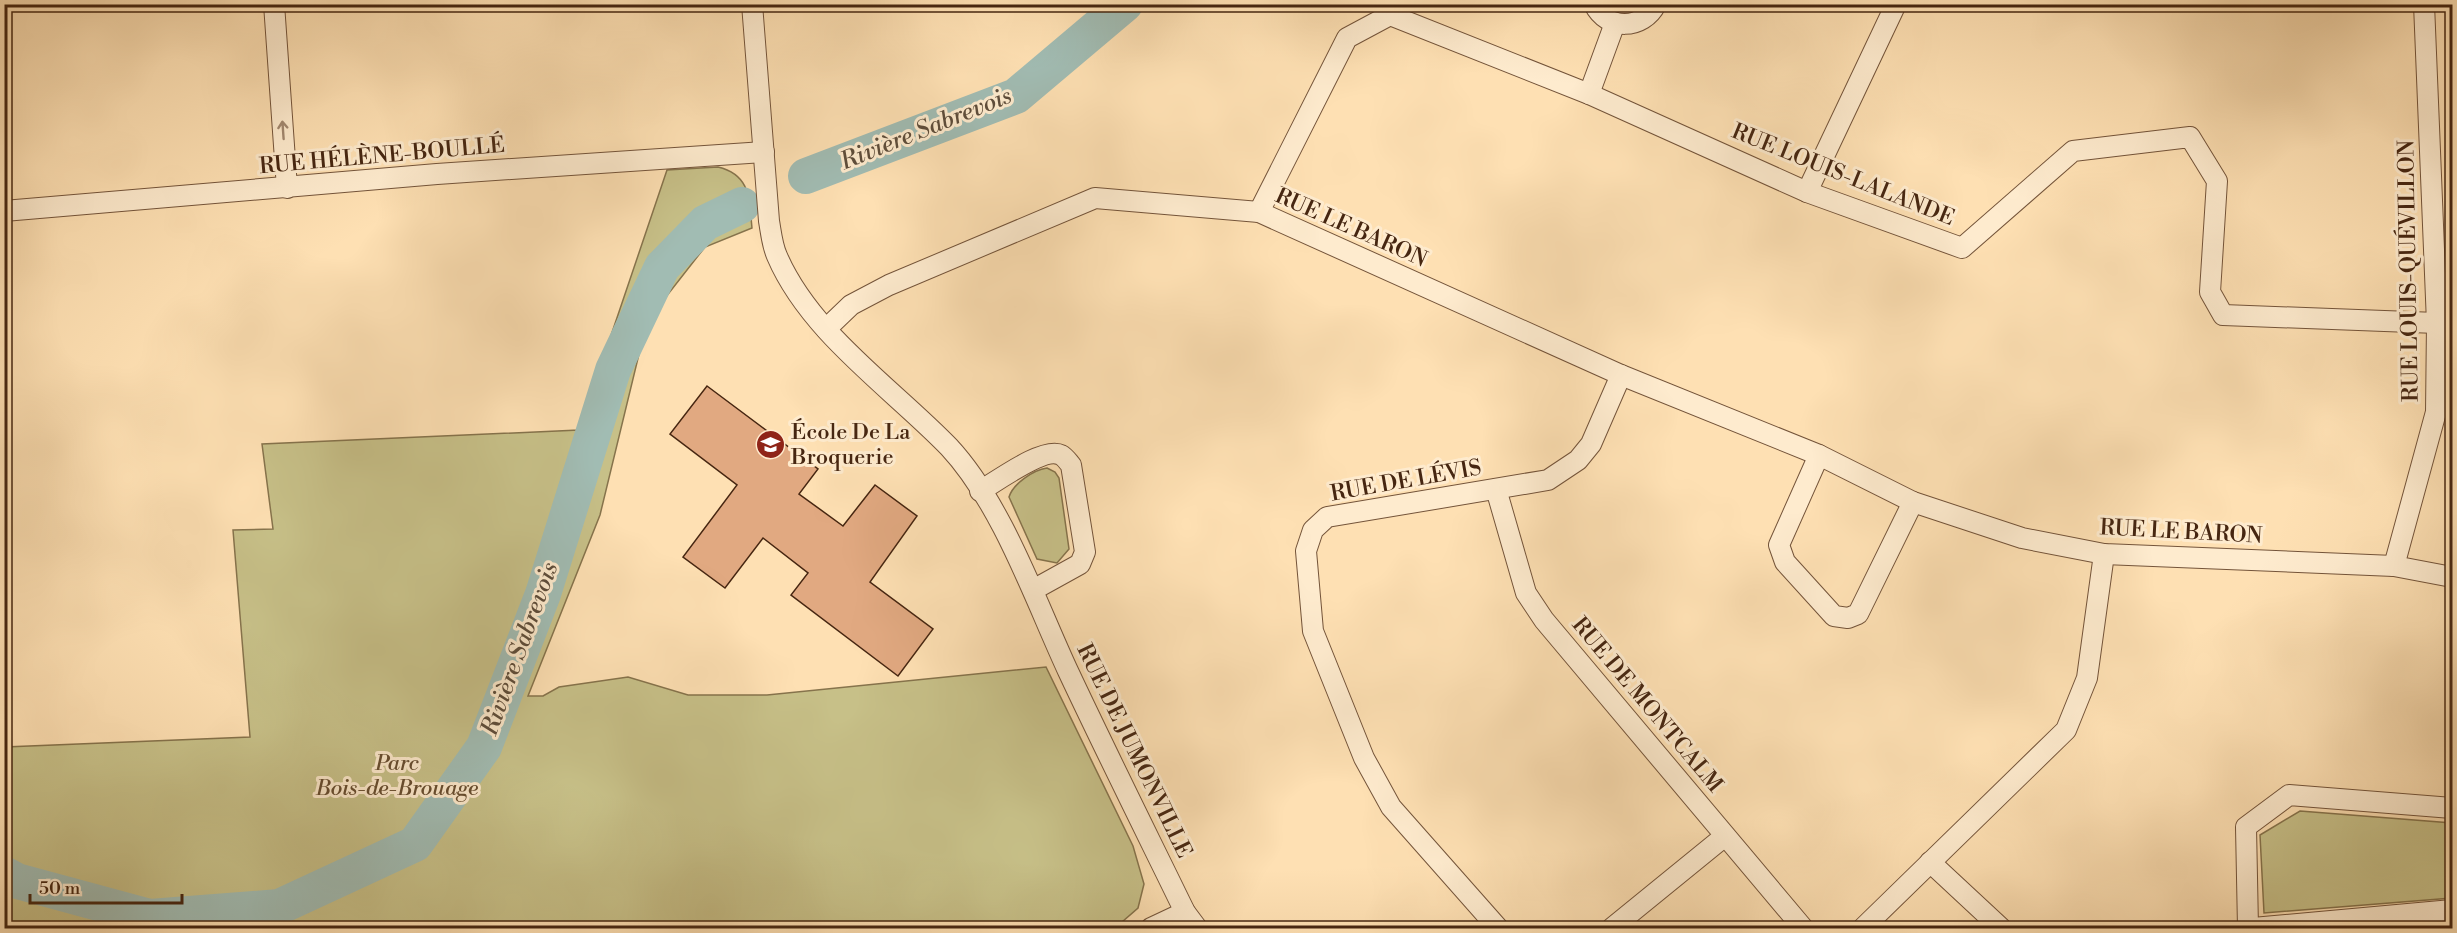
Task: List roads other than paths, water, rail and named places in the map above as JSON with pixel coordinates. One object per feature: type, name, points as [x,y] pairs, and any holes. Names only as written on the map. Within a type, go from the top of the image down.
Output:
[{"type":"street","points":[[274,4],[287,188]]},
{"type":"street","name":"RUE DE JUMONVILLE","points":[[752,4],[769,221],[776,254],[800,297],[826,329],[950,449],[1005,531],[1068,670],[1185,912],[1197,928]]},
{"type":"street","points":[[1594,4],[1605,19],[1627,25],[1647,16],[1656,4]]},
{"type":"street","points":[[1806,192],[1896,4]]},
{"type":"street","name":"RUE LOUIS-QUÉVILLON","points":[[2394,566],[2436,412],[2437,323],[2424,4]]},
{"type":"street","name":"RUE LOUIS-LALANDE","points":[[1259,212],[1347,38],[1390,15],[1589,94],[1806,192],[1962,248],[2073,151],[2190,137],[2217,181],[2210,292],[2223,315],[2437,323]]},
{"type":"street","points":[[1589,94],[1615,23]]},
{"type":"street","name":"RUE HÉLÈNE-BOULLÉ","points":[[4,211],[449,173],[764,152]]},
{"type":"street","name":"RUE LE BARON","points":[[826,329],[851,305],[889,285],[1095,198],[1259,212],[1621,375],[1819,455],[1913,502],[2022,538],[2104,554],[2394,566],[2452,577]]},
{"type":"street","name":"RUE DE LÉVIS","points":[[1498,928],[1391,807],[1364,758],[1313,631],[1306,551],[1313,530],[1327,517],[1548,480],[1578,460],[1591,444],[1621,375]]},
{"type":"street","points":[[980,491],[1049,453],[1061,455],[1071,465],[1086,552],[1080,564],[1033,590]]},
{"type":"street","points":[[1819,455],[1779,544],[1785,562],[1834,616],[1848,618],[1858,614],[1913,502]]},
{"type":"street","name":"RUE DE MONTCALM","points":[[1496,489],[1526,593],[1544,620],[1803,928]]},
{"type":"street","points":[[1863,928],[2066,730],[2087,678],[2104,554]]},
{"type":"street","points":[[2452,808],[2289,795],[2246,827],[2250,928],[2452,910]]},
{"type":"street","points":[[1612,928],[1725,836]]},
{"type":"street","points":[[1930,862],[2001,928]]},
{"type":"street","points":[[1151,928],[1185,912]]},
{"type":"waterway","name":"Rivière Sabrevois","points":[[806,176],[1016,96],[1125,4]]},
{"type":"waterway","name":"Rivière Sabrevois","points":[[4,874],[17,881],[150,917],[279,907],[415,844],[484,747],[543,594],[613,370],[662,267],[705,223],[742,205]]},
{"type":"place","name":"École De La Broquerie","points":[[770,445]]},
{"type":"park label","name":"Parc Bois-de-Brouage","points":[[397,776]]}]
